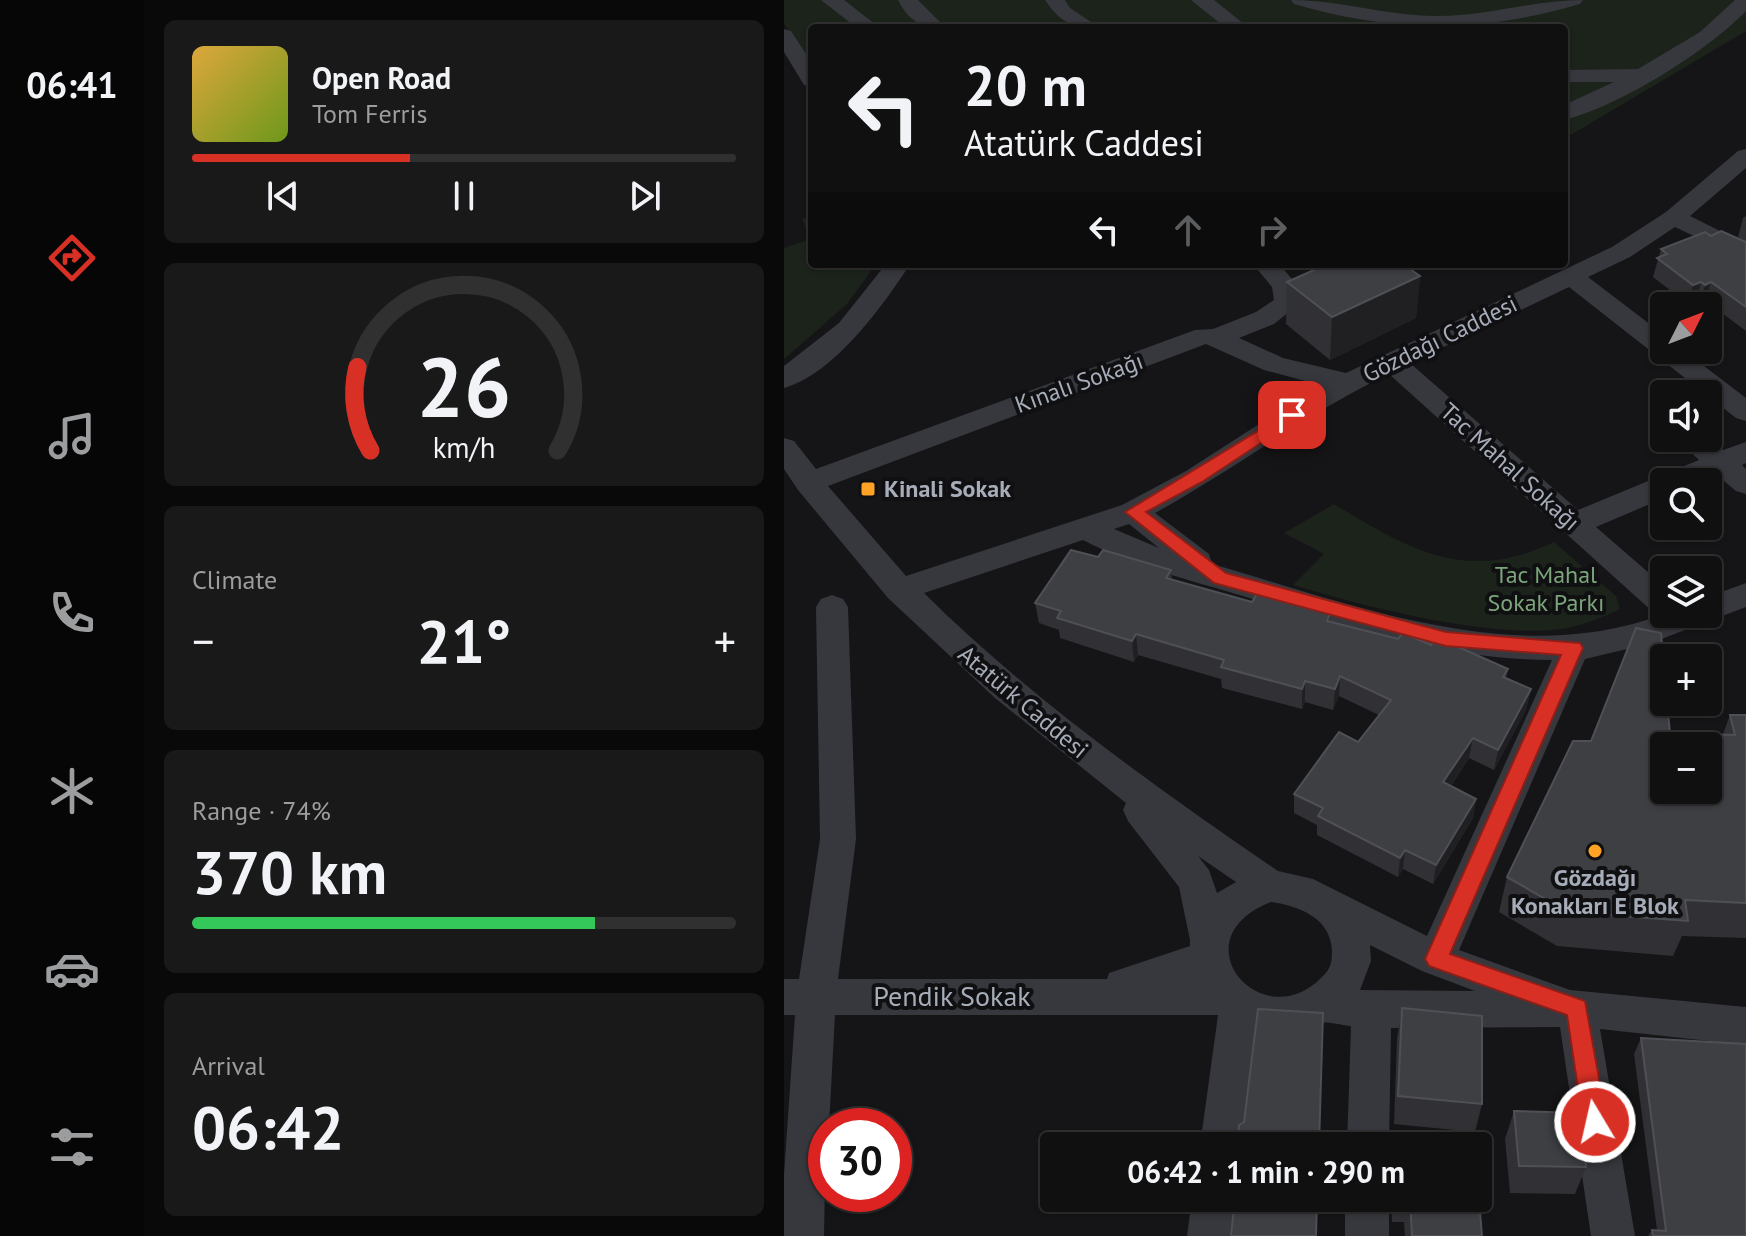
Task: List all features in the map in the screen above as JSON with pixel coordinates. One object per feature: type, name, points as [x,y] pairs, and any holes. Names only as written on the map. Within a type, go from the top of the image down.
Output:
[{"type":"street","points":[[831,0],[864,24]]},
{"type":"street","points":[[908,0],[913,10],[931,24]]},
{"type":"street","points":[[1055,0],[1063,12],[1083,24]]},
{"type":"street","points":[[1201,0],[1234,24]]},
{"type":"street","points":[[1301,0],[1368,17],[1419,22],[1479,22],[1542,10],[1573,0]]},
{"type":"street","points":[[1350,0],[1401,8],[1483,0]]},
{"type":"street","points":[[1495,0],[1542,10]]},
{"type":"street","points":[[1568,111],[1642,75],[1725,24],[1746,0]]},
{"type":"street","points":[[784,35],[808,74]]},
{"type":"street","points":[[1568,76],[1642,75]]},
{"type":"street","points":[[1568,102],[1595,99]]},
{"type":"street","name":"Gözdağı Caddesi","points":[[899,590],[1133,512],[1196,478],[1312,402],[1573,278],[1621,252],[1674,217],[1746,156]]},
{"type":"street","points":[[1674,217],[1746,254]]},
{"type":"street","points":[[784,379],[847,332],[870,307],[895,268]]},
{"type":"street","name":"Kınalı Sokağı","points":[[808,483],[1204,336],[1217,337],[1265,318],[1287,303],[1285,286],[1269,268]]},
{"type":"street","points":[[1573,278],[1650,337]]},
{"type":"street","points":[[1217,337],[1263,361],[1350,382]]},
{"type":"street","name":"Tac Mahal Sokağı","points":[[1392,362],[1574,524],[1650,584]]},
{"type":"street","points":[[1684,364],[1746,412]]},
{"type":"street","name":"Atatürk Caddesi","points":[[784,448],[808,483],[899,590],[1034,714],[1114,777],[1270,886]]},
{"type":"street","points":[[1707,468],[1733,457],[1746,484]]},
{"type":"street","points":[[1574,524],[1650,492]]},
{"type":"street","points":[[1133,512],[1220,578]]},
{"type":"street","points":[[1087,529],[1126,550],[1446,639],[1523,647],[1574,648],[1625,640],[1651,628]]},
{"type":"street","points":[[1722,602],[1746,595]]},
{"type":"street","points":[[802,1236],[800,997],[838,839],[832,706],[832,607]]},
{"type":"street","points":[[1436,959],[1574,648]]},
{"type":"street","points":[[1114,777],[1171,845],[1196,881],[1214,979],[1234,1000],[1274,1015],[1299,1013],[1321,1004],[1348,973],[1351,957],[1345,923],[1335,909]]},
{"type":"street","points":[[1208,947],[1216,916],[1232,900],[1252,889],[1270,886],[1306,890],[1335,909],[1436,959],[1577,1008]]},
{"type":"street","name":"Pendik Sokak","points":[[1087,996],[1208,947]]},
{"type":"street","name":"Pendik Sokak","points":[[800,997],[1087,996],[1234,1000]]},
{"type":"street","points":[[1222,1132],[1234,1000]]},
{"type":"street","points":[[1321,1004],[1371,1010],[1577,1008],[1746,1026]]},
{"type":"street","points":[[1577,1008],[1613,1236]]},
{"type":"street","points":[[1368,1132],[1371,1010]]},
{"type":"street","points":[[1209,1236],[1212,1212]]},
{"type":"street","points":[[1367,1212],[1367,1236]]},
{"type":"green space","points":[[784,0],[1746,0],[1746,31],[1568,137],[1568,24],[808,24],[808,65],[784,23]]},
{"type":"green space","points":[[808,217],[808,232],[802,219]]},
{"type":"green space","points":[[808,240],[808,268],[873,268],[847,304],[784,359],[784,248]]},
{"type":"green space","name":"Tac Mahal Sokak Parkı","points":[[1334,504],[1414,547],[1466,561],[1522,554],[1554,542],[1616,596],[1620,609],[1561,629],[1499,629],[1426,619],[1293,585],[1324,554],[1284,533]]},
{"type":"building","points":[[1721,231],[1746,242],[1746,307],[1711,282],[1693,285],[1657,258],[1667,254],[1661,249],[1705,232],[1711,236]]},
{"type":"building","points":[[1318,268],[1414,268],[1410,269],[1420,276],[1332,317],[1287,282]]},
{"type":"building","points":[[1071,550],[1098,557],[1103,550],[1171,570],[1166,578],[1252,602],[1257,594],[1330,613],[1327,621],[1398,639],[1403,633],[1431,645],[1436,637],[1508,669],[1503,677],[1531,689],[1498,750],[1473,738],[1443,782],[1476,799],[1436,865],[1405,850],[1400,858],[1318,816],[1323,808],[1294,794],[1339,732],[1358,742],[1391,700],[1340,676],[1335,689],[1305,681],[1302,689],[1221,667],[1224,660],[1136,634],[1132,641],[1057,618],[1061,611],[1035,603]]},
{"type":"building","points":[[1636,628],[1661,633],[1662,644],[1650,644],[1650,716],[1668,716],[1670,732],[1650,732],[1650,804],[1722,804],[1722,735],[1735,735],[1730,715],[1746,715],[1746,903],[1685,900],[1688,921],[1568,912],[1507,877],[1573,741],[1591,741]]},
{"type":"building","points":[[1402,1008],[1482,1016],[1482,1104],[1398,1096]]},
{"type":"building","points":[[1258,1009],[1323,1013],[1319,1132],[1238,1132],[1239,1125],[1244,1122]]},
{"type":"building","points":[[1641,1038],[1746,1044],[1746,1236],[1653,1236],[1652,1230],[1666,1231]]},
{"type":"building","points":[[1514,1111],[1579,1113],[1586,1167],[1519,1166]]},
{"type":"building","points":[[1234,1212],[1317,1212],[1316,1236],[1231,1236]]},
{"type":"building","points":[[1411,1212],[1480,1212],[1482,1236],[1412,1236]]},
{"type":"place","name":"Kinali Sokak","points":[[868,489]]},
{"type":"place","name":"Gözdağı Konakları E Blok","points":[[1595,851]]},
{"type":"route","points":[[1292,415],[1231,457],[1133,512],[1220,578],[1446,639],[1523,647],[1574,648],[1436,959],[1577,1008],[1595,1122]]}]
